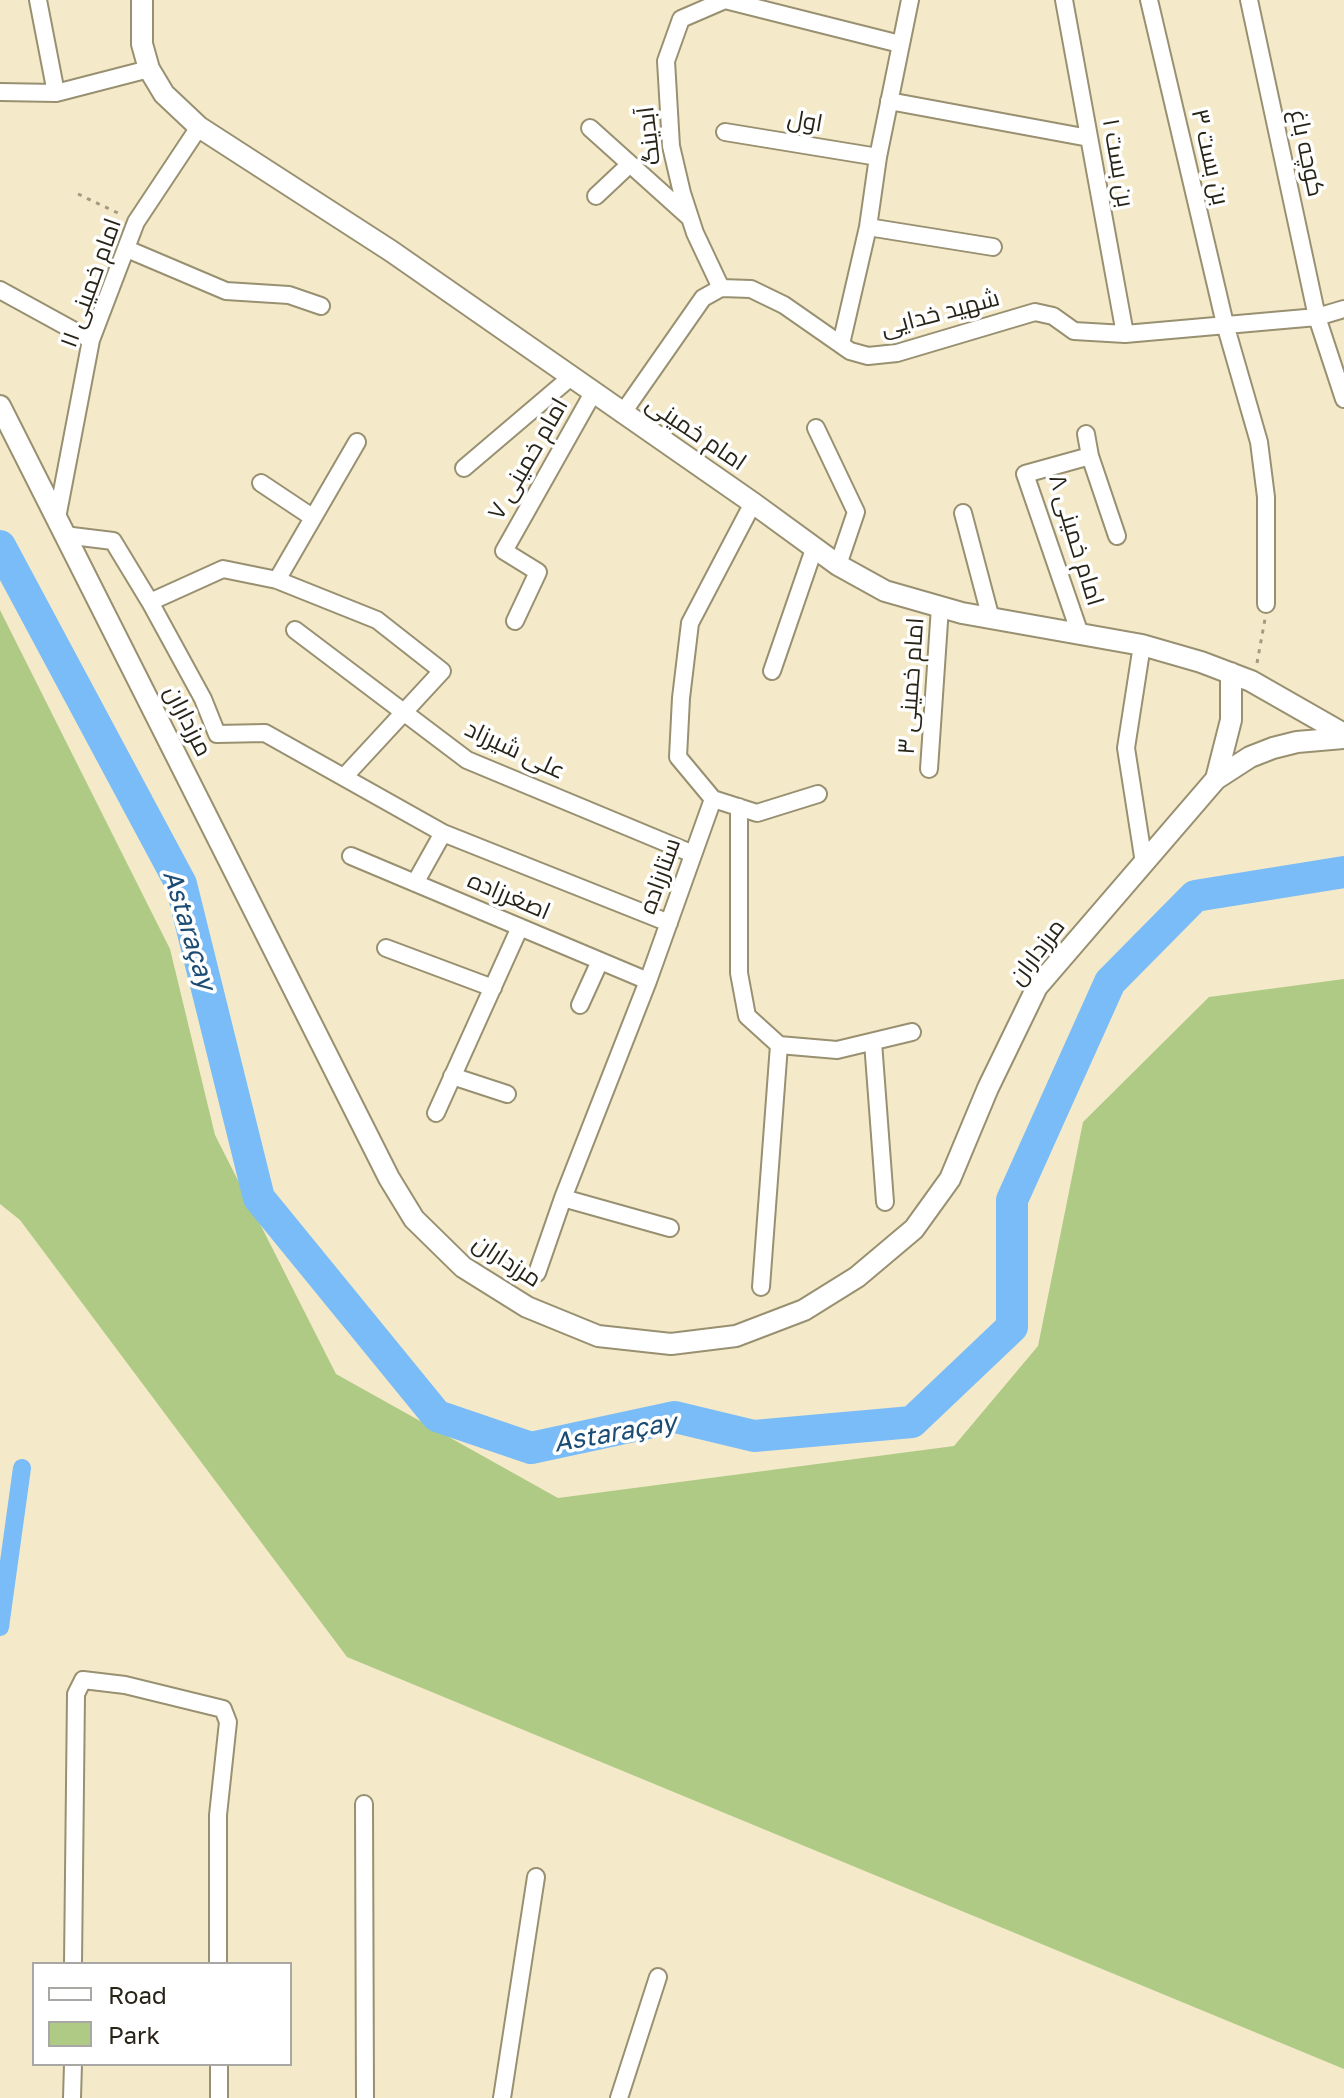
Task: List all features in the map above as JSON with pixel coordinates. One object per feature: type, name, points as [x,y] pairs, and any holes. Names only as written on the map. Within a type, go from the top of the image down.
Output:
[{"type":"street","points":[[38,0],[56,93]]},
{"type":"street","name":"امام خمینی","points":[[142,0],[142,44],[149,69],[164,94],[199,127],[391,251],[838,565],[885,591],[940,607],[1142,645],[1231,673],[1251,681],[1344,736]]},
{"type":"street","points":[[725,0],[900,44]]},
{"type":"street","name":"آبدینگ","points":[[721,288],[690,218],[671,146],[666,61],[681,19],[725,0]]},
{"type":"street","points":[[841,344],[868,227],[878,157],[910,0]]},
{"type":"street","name":"بن بست ۱","points":[[1064,0],[1125,334]]},
{"type":"street","name":"بن بست ۳","points":[[1149,0],[1225,324],[1259,442],[1266,497],[1266,604]]},
{"type":"street","name":"کوچه باغ","points":[[1249,0],[1317,317],[1344,399]]},
{"type":"street","points":[[0,92],[56,93],[149,69]]},
{"type":"street","points":[[889,101],[1089,138]]},
{"type":"street","name":"امام خمینی ۱۱","points":[[60,527],[91,340],[136,222],[199,127]]},
{"type":"street","points":[[590,128],[690,218]]},
{"type":"street","name":"اول","points":[[725,132],[878,157]]},
{"type":"street","points":[[596,196],[630,164]]},
{"type":"street","points":[[868,227],[993,247]]},
{"type":"street","points":[[127,249],[226,291],[289,295],[321,306]]},
{"type":"street","points":[[622,414],[703,298],[721,288]]},
{"type":"street","name":"شهید خدایی","points":[[721,288],[751,289],[784,305],[850,351],[868,356],[897,353],[1035,312],[1053,316],[1074,331],[1125,334],[1317,317],[1344,309]]},
{"type":"street","points":[[0,290],[91,340]]},
{"type":"street","points":[[464,468],[571,377]]},
{"type":"street","name":"امام خمینی ۷","points":[[515,621],[538,572],[504,551],[593,393]]},
{"type":"street","name":"مرزداران","points":[[0,406],[389,1178],[414,1219],[463,1267],[527,1307],[598,1336],[671,1344],[736,1336],[804,1310],[857,1277],[914,1229],[950,1179],[988,1088],[1037,987],[1216,779],[1250,757],[1273,748],[1344,736]]},
{"type":"street","points":[[816,428],[856,512],[838,565]]},
{"type":"street","points":[[1086,434],[1090,456],[1117,536]]},
{"type":"street","points":[[277,580],[357,442]]},
{"type":"street","name":"امام خمینی ۸","points":[[1080,634],[1025,474],[1090,456]]},
{"type":"street","points":[[261,483],[312,517]]},
{"type":"street","points":[[753,503],[690,623],[678,757],[713,799],[757,813],[818,794]]},
{"type":"street","points":[[963,513],[991,619]]},
{"type":"street","points":[[60,527],[113,541],[203,699],[217,734],[265,733],[443,833],[669,923]]},
{"type":"street","points":[[772,671],[814,549]]},
{"type":"street","points":[[150,602],[223,569],[277,580],[377,620],[442,671],[344,777]]},
{"type":"street","name":"امام خمینی ۳","points":[[929,769],[940,607]]},
{"type":"street","name":"علی شیرزاد","points":[[295,630],[467,760],[693,854]]},
{"type":"street","points":[[1142,645],[1126,748],[1144,863]]},
{"type":"street","name":"مرزداران","points":[[1216,779],[1231,720],[1231,673]]},
{"type":"street","name":"ستارزاده","points":[[537,1273],[648,981],[713,799]]},
{"type":"street","points":[[739,807],[739,973],[747,1016],[779,1045],[837,1050],[912,1032]]},
{"type":"street","points":[[415,883],[443,833]]},
{"type":"street","name":"اصغرزاده","points":[[351,856],[648,981]]},
{"type":"street","points":[[436,1113],[520,927]]},
{"type":"street","points":[[386,948],[493,988]]},
{"type":"street","points":[[580,1005],[600,961]]},
{"type":"street","points":[[873,1042],[885,1202]]},
{"type":"street","points":[[761,1287],[779,1045]]},
{"type":"street","points":[[452,1076],[507,1094]]},
{"type":"street","points":[[563,1198],[670,1228]]},
{"type":"street","points":[[73,1962],[76,1694],[83,1680],[125,1685],[223,1709],[228,1722],[218,1815],[218,1962]]},
{"type":"street","points":[[364,1804],[365,2098]]},
{"type":"street","points":[[502,2098],[536,1877]]},
{"type":"street","points":[[619,2098],[658,1977]]},
{"type":"street","points":[[72,2098],[73,2066]]},
{"type":"street","points":[[219,2066],[219,2098]]},
{"type":"path","points":[[78,194],[136,222]]},
{"type":"path","points":[[1251,681],[1262,643],[1266,604]]},
{"type":"green space","points":[[0,610],[170,949],[215,1135],[336,1374],[558,1498],[954,1446],[1038,1346],[1083,1122],[1209,997],[1344,979],[1344,2069],[347,1657],[20,1220],[0,1204]]},
{"type":"waterway","name":"Astaraçay","points":[[0,546],[181,884],[259,1198],[437,1416],[531,1448],[675,1417],[754,1436],[912,1422],[1012,1327],[1012,1200],[1110,982],[1195,896],[1344,872]]},
{"type":"waterway","points":[[0,1627],[22,1468]]}]
